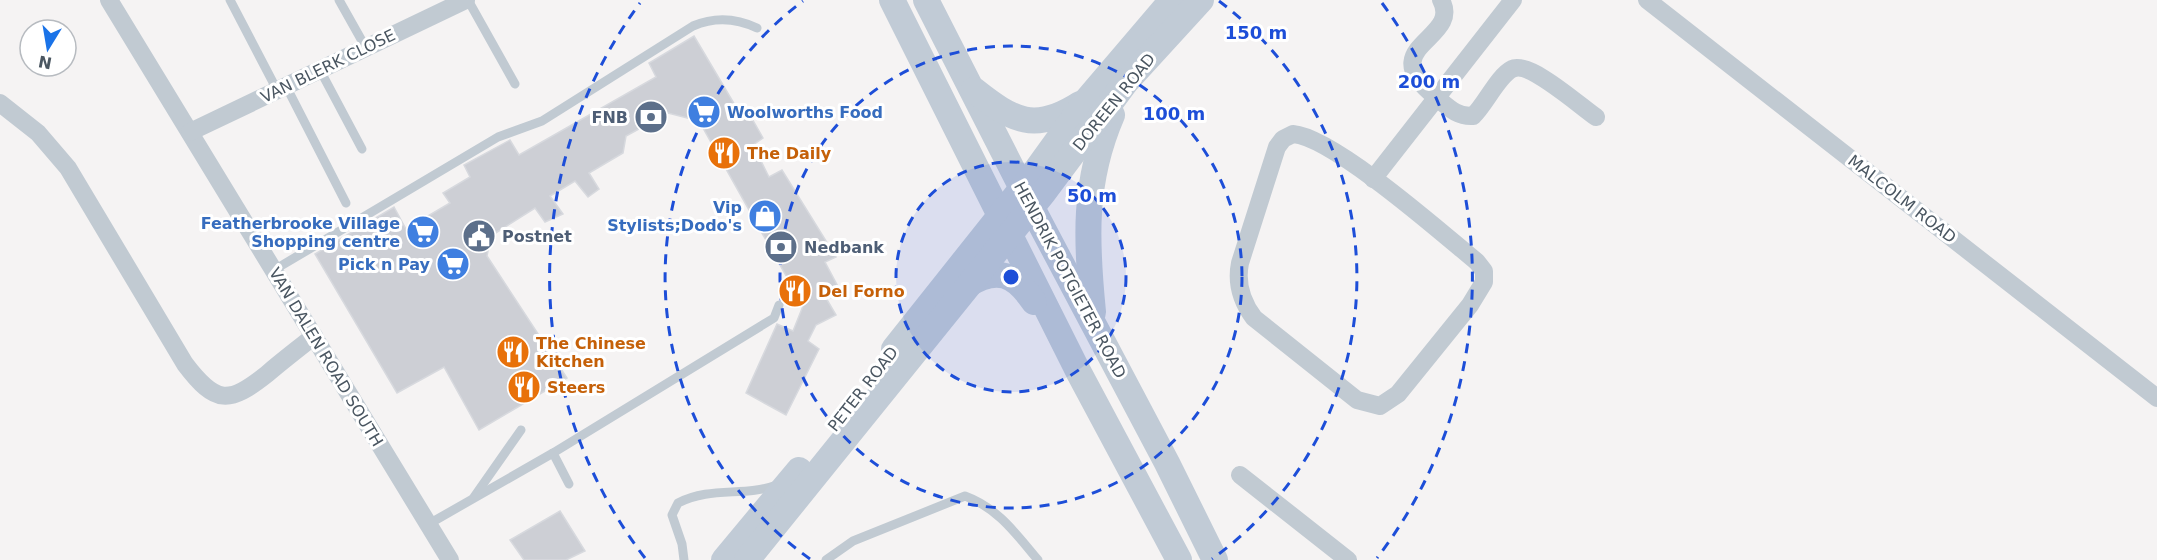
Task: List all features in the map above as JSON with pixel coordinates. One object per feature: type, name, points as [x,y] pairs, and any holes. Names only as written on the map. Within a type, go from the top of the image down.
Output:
[{"type":"main road","name":"HENDRIK POTGIETER ROAD","points":[[892,0],[1078,370],[1179,560]]},
{"type":"main road","name":"HENDRIK POTGIETER ROAD","points":[[926,0],[1215,560]]},
{"type":"main road","name":"DOREEN ROAD","points":[[1026,197],[1201,0]]},
{"type":"main road","name":"DOREEN ROAD","points":[[1026,197],[1086,101],[1165,5]]},
{"type":"main road","points":[[1094,325],[1087,235],[1090,187],[1105,131],[1126,82]]},
{"type":"main road","points":[[969,86],[1006,114],[1031,122],[1055,118],[1086,101]]},
{"type":"main road","points":[[1004,225],[1026,197]]},
{"type":"main road","name":"PETER ROAD","points":[[747,560],[967,285],[1004,225]]},
{"type":"main road","name":"PETER ROAD","points":[[724,560],[1004,225]]},
{"type":"main road","points":[[967,285],[980,278],[996,275],[1014,279],[1021,284],[1078,370]]},
{"type":"street","name":"VAN DALEN ROAD SOUTH","points":[[109,0],[450,560]]},
{"type":"street","name":"VAN BLERK CLOSE","points":[[190,132],[467,0]]},
{"type":"street","points":[[1441,0],[1444,13],[1440,25],[1411,61],[1414,79],[1435,98],[1455,113],[1473,116],[1503,77],[1511,69],[1519,67],[1535,73],[1596,117]]},
{"type":"street","points":[[1373,179],[1513,0]]},
{"type":"street","name":"MALCOLM ROAD","points":[[1647,0],[2157,398]]},
{"type":"street","points":[[0,103],[38,133],[68,168],[185,364],[207,389],[227,396],[244,392],[314,336]]},
{"type":"street","points":[[1293,134],[1303,135],[1373,179],[1477,262],[1484,271],[1484,282],[1470,305],[1398,394],[1380,406],[1357,400],[1254,318],[1246,307],[1238,273],[1277,147],[1283,139],[1293,134]]},
{"type":"street","points":[[1240,475],[1348,560]]},
{"type":"lane","points":[[230,0],[346,203]]},
{"type":"lane","points":[[339,0],[366,48]]},
{"type":"lane","points":[[467,0],[515,84]]},
{"type":"lane","points":[[274,270],[498,137],[542,121],[693,26],[703,22],[732,20],[757,28]]},
{"type":"lane","points":[[320,70],[362,149]]},
{"type":"lane","points":[[427,525],[553,453],[774,318],[779,305]]},
{"type":"lane","points":[[473,499],[521,430]]},
{"type":"lane","points":[[553,453],[569,484]]},
{"type":"lane","points":[[684,560],[682,544],[672,515],[678,503],[716,491],[765,489],[791,479]]},
{"type":"lane","points":[[825,560],[853,541],[965,496],[982,502],[997,513],[1038,560]]},
{"type":"building","name":"Featherbrooke Village Shopping centre","points":[[694,36],[739,112],[746,108],[763,138],[753,145],[769,177],[782,170],[836,257],[825,262],[843,296],[826,298],[836,315],[816,325],[808,341],[819,349],[786,415],[746,393],[777,324],[793,331],[803,306],[699,121],[668,113],[626,136],[623,153],[589,173],[599,189],[588,197],[575,181],[550,196],[563,214],[545,222],[535,208],[491,236],[487,256],[567,378],[479,430],[444,367],[397,393],[315,254],[394,207],[406,229],[450,203],[443,193],[470,177],[464,165],[510,140],[519,155],[656,77],[649,63]]},
{"type":"building","points":[[560,511],[585,551],[566,560],[524,560],[510,540]]},
{"type":"place","name":"Woolworths Food","points":[[704,112]]},
{"type":"place","name":"FNB","points":[[651,117]]},
{"type":"place","name":"The Daily","points":[[724,153]]},
{"type":"place","name":"Vip Stylists;Dodo's","points":[[765,216]]},
{"type":"place","name":"Featherbrooke Village Shopping centre","points":[[423,232]]},
{"type":"place","name":"Postnet","points":[[479,236]]},
{"type":"place","name":"Nedbank","points":[[781,247]]},
{"type":"place","name":"Pick n Pay","points":[[453,264]]},
{"type":"place","name":"Del Forno","points":[[795,291]]},
{"type":"place","name":"The Chinese Kitchen","points":[[513,352]]},
{"type":"place","name":"Steers","points":[[524,387]]}]
